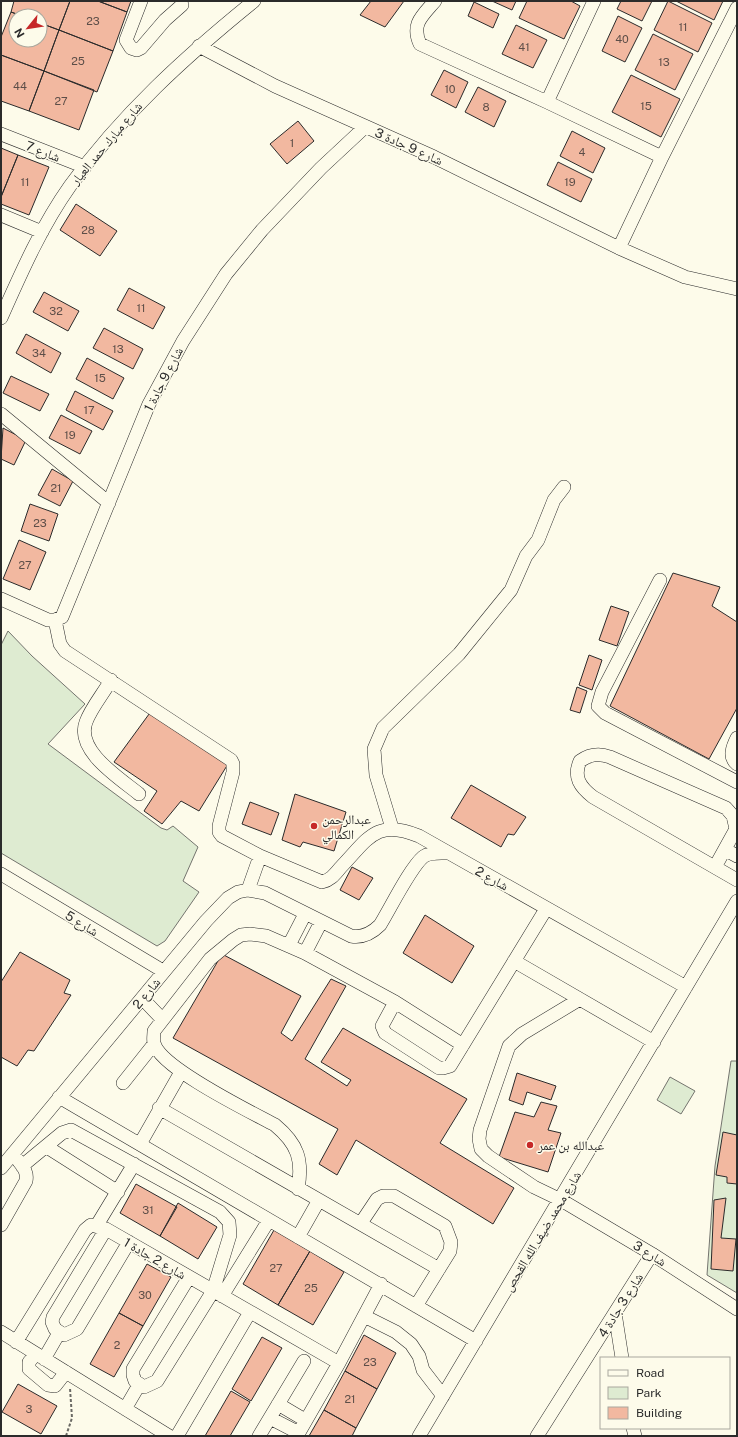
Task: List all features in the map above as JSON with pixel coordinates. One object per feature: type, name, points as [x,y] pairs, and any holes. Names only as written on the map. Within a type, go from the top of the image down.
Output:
[{"type":"street","points":[[141,1],[126,40],[127,44],[131,48],[137,50],[141,48],[165,20],[182,5]]},
{"type":"street","name":"شارع مبارك حمد العيار","points":[[1,318],[32,250],[70,186],[132,110],[199,46],[254,1]]},
{"type":"street","points":[[435,1],[419,20],[416,34],[420,44],[662,157]]},
{"type":"street","points":[[547,102],[594,1]]},
{"type":"street","points":[[619,248],[662,157],[737,8]]},
{"type":"street","name":"شارع 9 جادة 3","points":[[199,46],[275,86],[434,157],[619,248],[685,277],[737,289]]},
{"type":"street","name":"شارع 9 جادة 1","points":[[55,620],[62,617],[65,613],[149,404],[167,368],[226,274],[262,230],[298,191],[365,127]]},
{"type":"street","name":"شارع 7","points":[[1,134],[86,167]]},
{"type":"street","points":[[1,215],[42,232]]},
{"type":"street","points":[[1,414],[109,503]]},
{"type":"street","points":[[1,599],[48,620],[55,620],[60,644],[65,651],[231,760],[234,772],[219,826],[219,832],[222,836],[260,856],[316,881],[326,881],[332,878],[369,837],[392,828],[376,775],[374,749],[383,728],[459,654],[511,590],[526,556],[538,540],[554,500],[564,487]]},
{"type":"street","points":[[660,580],[602,692],[598,706],[605,713],[737,782]]},
{"type":"street","points":[[111,680],[86,723],[84,734],[91,752],[99,761],[139,794]]},
{"type":"street","points":[[737,738],[732,754],[733,760],[737,764]]},
{"type":"street","points":[[715,868],[731,853],[736,828],[733,816],[726,808],[610,756],[601,754],[593,755],[580,761],[576,773],[579,783],[586,792],[715,868],[737,880]]},
{"type":"street","name":"شارع 2","points":[[392,828],[405,830],[419,836],[686,987]]},
{"type":"street","points":[[260,856],[248,890],[265,893],[351,936],[360,936],[372,932],[380,925],[415,866],[423,857],[434,853],[448,853]]},
{"type":"street","name":"شارع 5","points":[[1,874],[163,971]]},
{"type":"street","name":"شارع 2","points":[[1,1168],[206,921],[228,898],[238,892],[248,890]]},
{"type":"street","name":"شارع محمد ضيف الله القحص","points":[[419,1436],[737,901]]},
{"type":"street","points":[[395,1002],[384,1022],[383,1030],[385,1033],[439,1068],[450,1066],[546,909]]},
{"type":"street","points":[[289,945],[305,914]]},
{"type":"street","points":[[305,953],[321,922]]},
{"type":"street","points":[[298,1189],[301,1173],[299,1161],[296,1149],[288,1136],[275,1126],[181,1072],[158,1051],[154,1044],[154,1031],[210,959],[241,935],[250,934],[266,936],[305,953],[395,1002],[463,1045]]},
{"type":"street","points":[[514,961],[654,1042]]},
{"type":"street","points":[[142,998],[162,1019]]},
{"type":"street","name":"شارع 3","points":[[580,1000],[522,1034],[509,1046],[480,1130],[479,1139],[481,1149],[488,1156],[534,1187],[560,1200],[652,1254],[737,1309]]},
{"type":"street","points":[[123,1083],[154,1044]]},
{"type":"street","points":[[140,1144],[159,1108],[181,1072]]},
{"type":"street","points":[[59,1097],[381,1284],[476,1341]]},
{"type":"street","points":[[159,1108],[439,1269]]},
{"type":"street","points":[[22,1166],[62,1132],[72,1130],[204,1203],[226,1217],[231,1228],[217,1293]]},
{"type":"street","points":[[46,1147],[118,1192]]},
{"type":"street","points":[[1,1225],[26,1181],[27,1175],[13,1154]]},
{"type":"street","points":[[129,1242],[77,1329],[64,1335],[59,1333],[52,1322],[53,1317],[134,1164]]},
{"type":"street","points":[[204,1203],[213,1187]]},
{"type":"street","points":[[361,1224],[377,1199],[383,1196],[394,1196],[445,1226],[451,1242],[450,1251],[416,1306]]},
{"type":"street","points":[[298,1237],[319,1200]]},
{"type":"street","points":[[189,1277],[133,1369],[133,1375],[139,1385],[144,1387],[158,1381],[217,1293],[269,1220]]},
{"type":"street","points":[[16,1342],[85,1230],[91,1225],[101,1227]]},
{"type":"street","name":"شارع 2 جادة 1","points":[[101,1227],[339,1363]]},
{"type":"street","name":"شارع 3 جادة 4","points":[[537,1436],[652,1254]]},
{"type":"street","points":[[270,1418],[298,1434],[339,1363],[381,1284]]},
{"type":"street","points":[[177,1436],[250,1312]]},
{"type":"street","points":[[615,1313],[622,1357]]},
{"type":"street","points":[[364,1316],[396,1332],[411,1344],[419,1356],[423,1370],[443,1396]]},
{"type":"street","points":[[1,1332],[169,1436]]},
{"type":"street","points":[[59,1333],[40,1356],[29,1362],[29,1369],[48,1385],[55,1386],[68,1374]]},
{"type":"street","points":[[259,1436],[304,1361]]},
{"type":"street","points":[[125,1409],[139,1385]]},
{"type":"street","points":[[278,1404],[305,1420]]},
{"type":"path","points":[[66,1436],[72,1418],[68,1374]]},
{"type":"green space","points":[[8,631],[32,656],[85,704],[48,744],[161,828],[167,830],[173,826],[198,847],[183,881],[199,892],[165,941],[157,946],[1,853],[1,645]]},
{"type":"green space","points":[[731,1061],[737,1061],[737,1293],[707,1275],[715,1166]]},
{"type":"green space","points":[[670,1077],[695,1091],[681,1114],[657,1100]]},
{"type":"building","points":[[14,1],[70,1],[59,30],[48,26],[48,8],[12,8]]},
{"type":"building","points":[[70,1],[98,1],[127,12],[113,51],[59,30]]},
{"type":"building","points":[[98,1],[131,1],[127,12]]},
{"type":"building","points":[[371,1],[404,1],[385,27],[360,15]]},
{"type":"building","points":[[492,1],[516,1],[512,10]]},
{"type":"building","points":[[527,1],[571,1],[580,6],[564,39],[519,18]]},
{"type":"building","points":[[621,1],[652,1],[642,21],[617,9]]},
{"type":"building","points":[[668,1],[712,23],[698,52],[654,30]]},
{"type":"building","points":[[676,1],[723,1],[714,20]]},
{"type":"building","points":[[474,2],[499,14],[493,28],[468,16]]},
{"type":"building","points":[[618,16],[642,28],[625,62],[602,51]]},
{"type":"building","points":[[8,20],[8,48],[48,48],[48,26],[59,30],[44,71],[1,55],[1,37]]},
{"type":"building","points":[[516,25],[547,40],[533,68],[502,54]]},
{"type":"building","points":[[59,30],[113,51],[97,92],[44,71]]},
{"type":"building","points":[[653,34],[693,54],[675,90],[635,70]]},
{"type":"building","points":[[1,55],[44,71],[29,111],[1,101]]},
{"type":"building","points":[[444,70],[468,82],[456,108],[431,95]]},
{"type":"building","points":[[44,71],[94,90],[79,130],[29,111]]},
{"type":"building","points":[[631,75],[680,99],[661,137],[612,112]]},
{"type":"building","points":[[478,87],[506,101],[494,127],[465,112]]},
{"type":"building","points":[[298,121],[314,141],[287,164],[270,144]]},
{"type":"building","points":[[572,131],[605,148],[593,173],[560,156]]},
{"type":"building","points":[[1,148],[18,155],[1,197]]},
{"type":"building","points":[[18,155],[49,167],[29,215],[1,204],[1,197]]},
{"type":"building","points":[[558,162],[592,179],[581,202],[547,185]]},
{"type":"building","points":[[76,204],[117,231],[100,256],[60,230]]},
{"type":"building","points":[[129,288],[165,307],[153,329],[117,310]]},
{"type":"building","points":[[44,292],[79,311],[68,331],[33,312]]},
{"type":"building","points":[[104,328],[143,349],[133,369],[93,348]]},
{"type":"building","points":[[26,334],[61,353],[51,373],[16,353]]},
{"type":"building","points":[[87,358],[124,378],[113,399],[76,379]]},
{"type":"building","points":[[11,376],[49,394],[40,411],[3,393]]},
{"type":"building","points":[[75,391],[113,411],[103,430],[66,410]]},
{"type":"building","points":[[61,415],[92,431],[80,454],[49,438]]},
{"type":"building","points":[[3,428],[26,440],[14,465],[1,459]]},
{"type":"building","points":[[52,469],[73,481],[60,506],[38,495]]},
{"type":"building","points":[[30,504],[58,514],[49,541],[21,531]]},
{"type":"building","points":[[19,540],[46,552],[30,590],[3,579]]},
{"type":"building","points":[[673,573],[720,587],[712,606],[737,622],[737,708],[709,759],[610,706]]},
{"type":"building","points":[[611,606],[629,612],[617,646],[599,640]]},
{"type":"building","points":[[589,655],[602,660],[592,690],[579,685]]},
{"type":"building","points":[[577,687],[587,691],[580,713],[570,710]]},
{"type":"building","points":[[152,710],[228,764],[199,811],[181,801],[162,824],[144,811],[157,791],[114,762]]},
{"type":"building","points":[[471,785],[526,817],[514,835],[508,834],[501,847],[451,818]]},
{"type":"building","name":"عبدالرحمن الكمالي","points":[[295,794],[346,812],[334,851],[303,842],[300,847],[282,840]]},
{"type":"building","points":[[250,802],[279,813],[271,835],[242,824]]},
{"type":"building","points":[[352,867],[373,878],[359,900],[340,890]]},
{"type":"building","points":[[425,915],[474,946],[452,983],[403,953]]},
{"type":"building","points":[[20,952],[70,980],[64,993],[71,995],[34,1051],[28,1050],[17,1066],[1,1057],[1,982]]},
{"type":"building","points":[[222,954],[301,996],[281,1033],[292,1041],[331,979],[346,986],[305,1059],[347,1086],[351,1080],[321,1062],[343,1028],[467,1099],[440,1143],[514,1188],[493,1224],[356,1140],[337,1175],[319,1164],[338,1129],[173,1038]]},
{"type":"building","points":[[517,1073],[556,1086],[551,1100],[527,1092],[523,1105],[509,1100]]},
{"type":"building","name":"عبدالله بن عمر","points":[[541,1102],[557,1106],[548,1130],[561,1133],[548,1172],[499,1157],[515,1112],[534,1117]]},
{"type":"building","points":[[723,1132],[737,1135],[737,1184],[727,1183],[727,1177],[716,1175]]},
{"type":"building","points":[[136,1184],[177,1207],[160,1236],[120,1213]]},
{"type":"building","points":[[726,1198],[721,1238],[736,1239],[733,1271],[711,1269],[714,1200]]},
{"type":"building","points":[[178,1203],[217,1227],[198,1259],[160,1236]]},
{"type":"building","points":[[274,1230],[310,1251],[278,1305],[243,1284]]},
{"type":"building","points":[[310,1251],[344,1272],[313,1325],[278,1305]]},
{"type":"building","points":[[147,1264],[171,1277],[143,1326],[119,1313]]},
{"type":"building","points":[[119,1313],[143,1326],[114,1377],[90,1364]]},
{"type":"building","points":[[364,1335],[396,1353],[377,1389],[345,1371]]},
{"type":"building","points":[[262,1337],[282,1348],[251,1401],[232,1389]]},
{"type":"building","points":[[345,1371],[377,1389],[356,1428],[324,1410]]},
{"type":"building","points":[[18,1384],[57,1406],[41,1434],[2,1412]]},
{"type":"building","points":[[231,1391],[250,1402],[230,1436],[205,1436]]},
{"type":"building","points":[[324,1410],[356,1428],[352,1436],[309,1436]]},
{"type":"place","name":"عبدالرحمن الكمالي","points":[[314,826]]},
{"type":"place","name":"عبدالله بن عمر","points":[[530,1145]]}]
